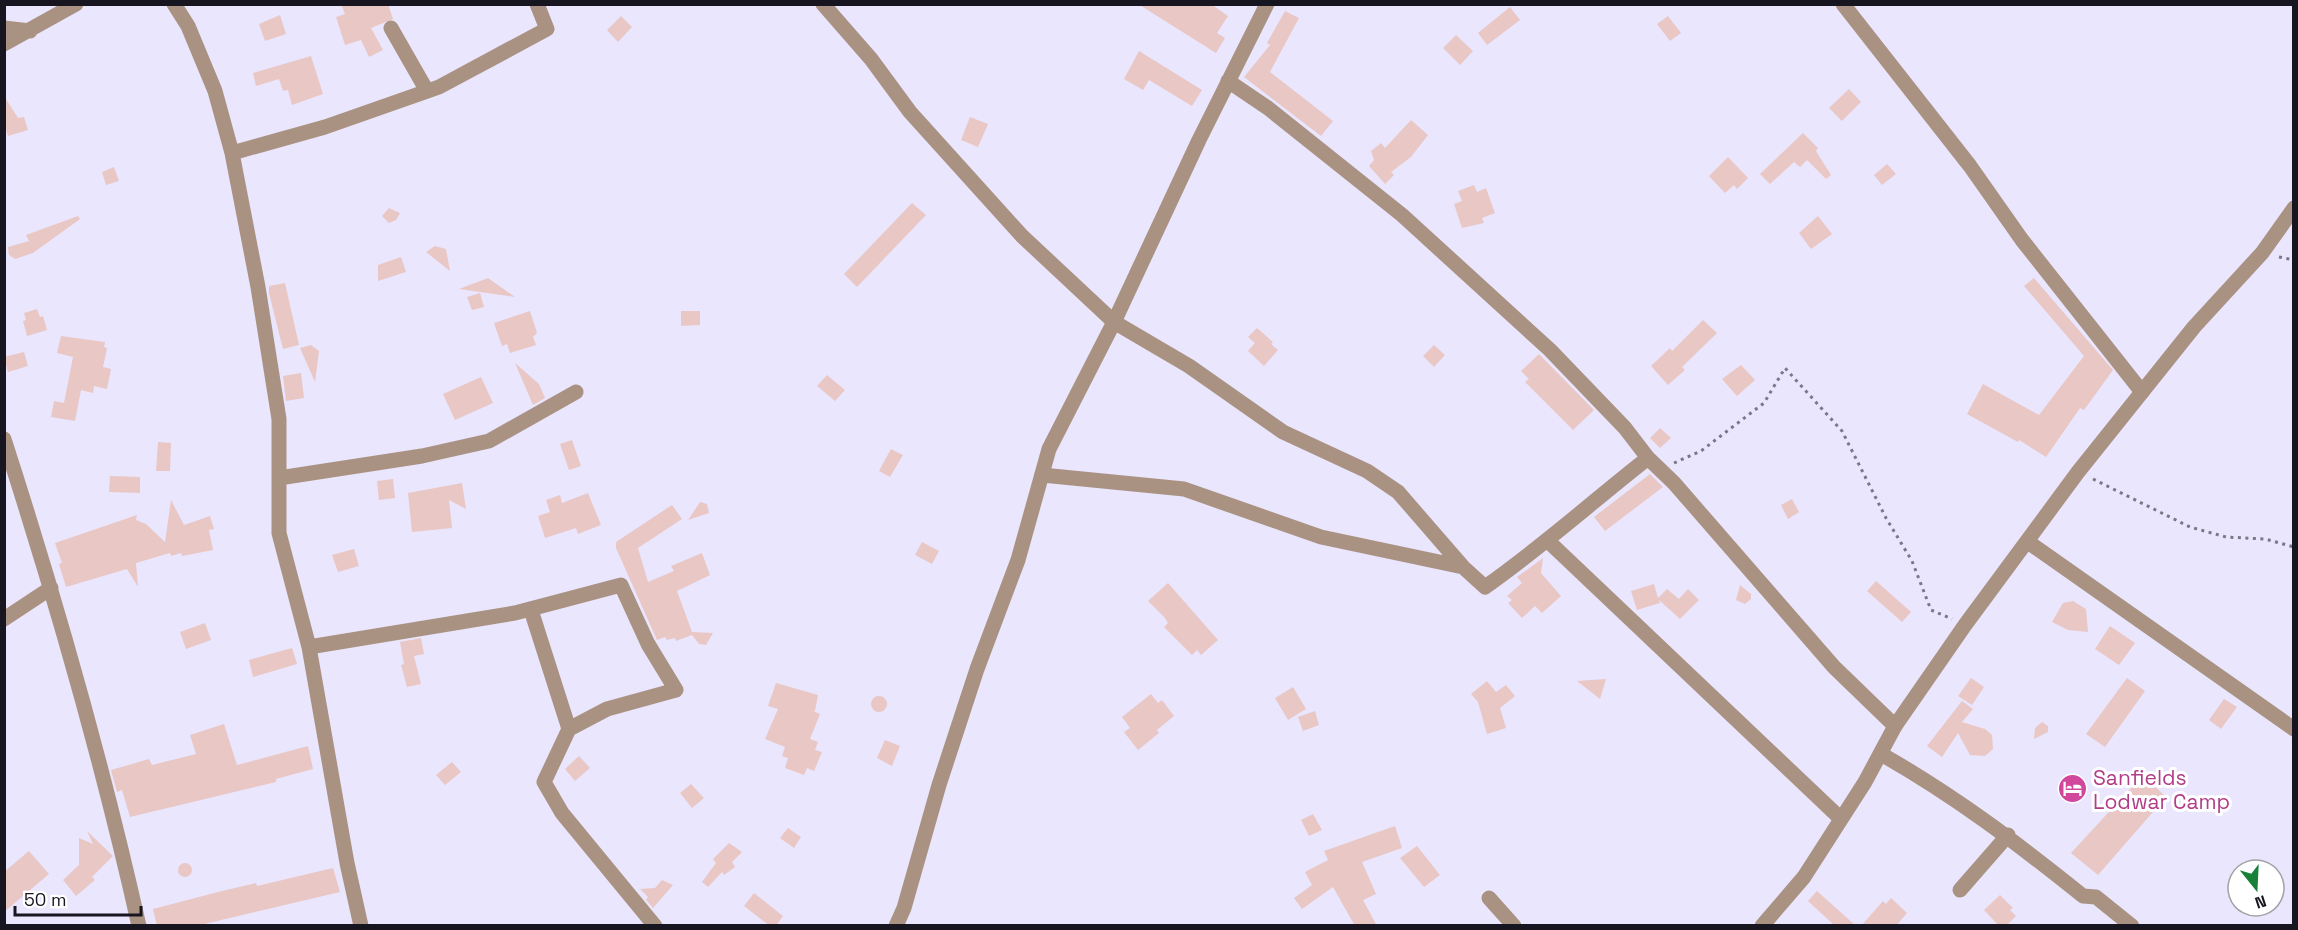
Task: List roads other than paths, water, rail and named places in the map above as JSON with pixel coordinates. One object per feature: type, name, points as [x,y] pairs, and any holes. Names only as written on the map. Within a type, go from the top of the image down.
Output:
[{"type":"street","points":[[4,44],[76,4]]},
{"type":"street","points":[[174,4],[188,26],[215,91],[232,153],[258,287],[279,419],[279,533],[309,647],[346,863],[362,926]]},
{"type":"street","points":[[232,153],[325,127],[427,91],[547,29],[537,4]]},
{"type":"street","points":[[823,4],[871,59],[910,112],[1022,236],[1114,322],[1189,366],[1283,432],[1367,471],[1398,492],[1463,567],[1485,587],[1548,541],[1600,495],[1648,458]]},
{"type":"street","points":[[896,926],[904,908],[939,785],[977,669],[1018,560],[1048,449],[1114,322],[1267,4]]},
{"type":"street","points":[[1843,4],[1970,165],[2022,240],[2142,392]]},
{"type":"street","points":[[4,28],[30,31]]},
{"type":"street","points":[[391,28],[427,91]]},
{"type":"street","points":[[1228,81],[1268,108],[1402,215],[1550,350],[1625,428],[1648,458],[1834,667],[1896,726]]},
{"type":"street","points":[[1770,923],[1804,877],[1896,726],[1965,625],[2078,472],[2194,327],[2262,253],[2294,208]]},
{"type":"street","points":[[279,478],[422,456],[489,441],[576,392]]},
{"type":"street","points":[[4,440],[51,588],[120,839],[139,926]]},
{"type":"street","points":[[1042,475],[1184,489],[1321,537],[1463,567]]},
{"type":"street","points":[[1548,541],[1840,818]]},
{"type":"street","points":[[2028,542],[2294,729]]},
{"type":"street","points":[[309,647],[531,610],[621,585],[648,644],[676,690],[608,709],[569,729],[544,782],[562,813],[656,926]]},
{"type":"street","points":[[4,619],[51,588]]},
{"type":"street","points":[[531,610],[569,729]]},
{"type":"street","points":[[1881,754],[1922,778],[2008,835],[2083,896],[2096,897],[2132,926]]},
{"type":"street","points":[[1960,890],[2008,835]]},
{"type":"street","points":[[1489,898],[1514,926]]},
{"type":"place","name":"Sanfields Lodwar Camp","points":[[2072,789]]}]
